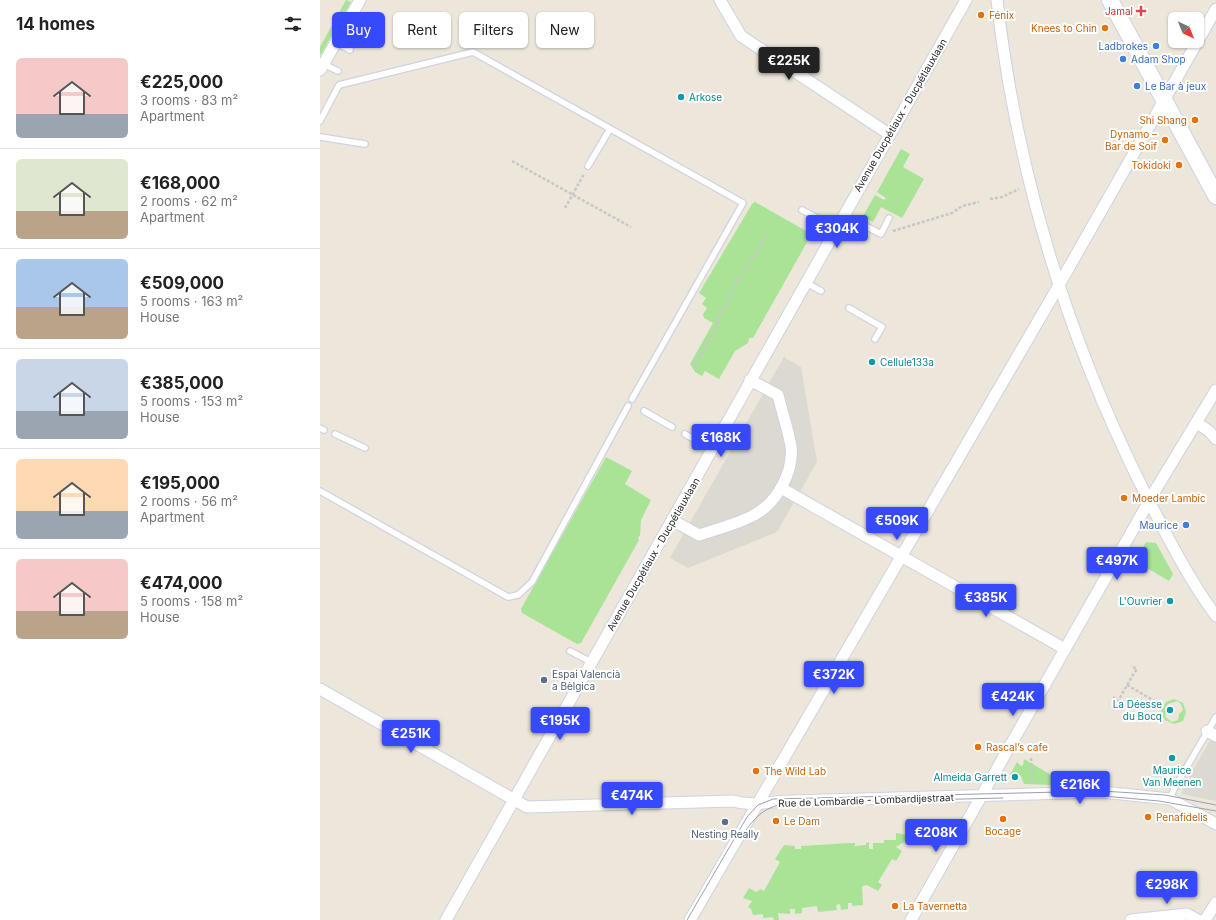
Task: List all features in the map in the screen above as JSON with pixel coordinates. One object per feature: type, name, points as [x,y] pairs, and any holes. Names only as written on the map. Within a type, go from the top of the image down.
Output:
[{"type":"main road","points":[[1110,0],[1216,196]]},
{"type":"street","points":[[353,12],[360,0]]},
{"type":"street","points":[[720,0],[741,36],[889,134]]},
{"type":"street","name":"Avenue Ducpétiaux - Ducpétiauxlaan","points":[[446,920],[712,450],[805,282],[966,0]]},
{"type":"street","points":[[997,0],[1010,88],[1030,184],[1064,300],[1096,386],[1126,455],[1196,585],[1216,616]]},
{"type":"street","points":[[690,920],[1059,284],[1216,9]]},
{"type":"street","points":[[322,67],[332,48]]},
{"type":"street","points":[[672,520],[699,535],[754,515],[768,504],[782,488],[789,466],[791,446],[778,395],[750,380]]},
{"type":"street","points":[[911,920],[1150,501],[1216,390]]},
{"type":"street","points":[[1197,424],[1208,431],[1216,440]]},
{"type":"street","points":[[782,488],[1065,649]]},
{"type":"street","name":"Rue de Lombardie - Lombardijestraat","points":[[320,689],[527,807],[537,808],[733,801],[743,804],[758,805],[784,801],[1102,792],[1170,800]]},
{"type":"street","points":[[1170,800],[1216,824]]},
{"type":"street","points":[[1205,920],[1216,903]]},
{"type":"street","points":[[1131,920],[1187,914],[1198,920]]},
{"type":"lane","points":[[346,48],[350,50]]},
{"type":"lane","points":[[320,121],[338,85],[473,52],[743,203],[632,399]]},
{"type":"lane","points":[[322,67],[338,71]]},
{"type":"lane","points":[[588,166],[610,129]]},
{"type":"lane","points":[[320,137],[365,144]]},
{"type":"lane","points":[[802,210],[836,228]]},
{"type":"lane","points":[[844,215],[881,234],[889,218]]},
{"type":"lane","points":[[805,282],[821,291]]},
{"type":"lane","points":[[849,308],[882,327],[875,339]]},
{"type":"lane","points":[[320,491],[508,597],[518,595],[532,582],[628,406]]},
{"type":"lane","points":[[644,411],[672,427]]},
{"type":"lane","points":[[335,434],[365,448]]},
{"type":"lane","points":[[685,434],[712,450]]},
{"type":"lane","points":[[570,651],[591,662]]},
{"type":"lane","points":[[1170,800],[1174,789],[1212,734],[1216,717]]},
{"type":"path","points":[[512,161],[631,227]]},
{"type":"path","points":[[565,208],[588,166]]},
{"type":"path","points":[[990,199],[1002,197],[1030,184]]},
{"type":"path","points":[[881,234],[952,213],[962,206],[979,202]]},
{"type":"path","points":[[694,368],[716,327],[718,316],[725,307],[739,278],[745,272],[767,233]]},
{"type":"path","points":[[1113,697],[1118,700],[1137,669],[1131,666]]},
{"type":"path","points":[[1127,685],[1158,703]]},
{"type":"path","points":[[1031,758],[1033,788]]},
{"type":"green space","points":[[346,0],[351,2],[345,12],[339,12]]},
{"type":"green space","points":[[332,25],[332,35],[320,56],[320,47]]},
{"type":"green space","points":[[901,149],[910,154],[903,167],[924,179],[902,218],[881,207],[873,222],[863,216],[875,195],[884,200],[886,198],[877,192]]},
{"type":"green space","points":[[755,202],[808,232],[810,237],[753,338],[749,338],[748,343],[735,351],[719,379],[705,371],[702,376],[695,372],[690,364],[713,323],[704,318],[703,314],[707,308],[702,304],[706,298],[699,293],[752,204]]},
{"type":"green space","points":[[606,457],[632,471],[625,484],[651,500],[641,520],[639,540],[581,643],[577,644],[522,613],[521,609]]},
{"type":"green space","points":[[1146,542],[1156,543],[1173,574],[1169,581],[1135,561]]},
{"type":"green space","points":[[1174,699],[1183,703],[1186,712],[1183,721],[1174,724],[1165,720],[1161,711],[1166,702]],"holes":[[[1177,701],[1181,704],[1183,710],[1179,714],[1178,720],[1172,722],[1166,718],[1165,708],[1168,704]]]},
{"type":"green space","points":[[1024,759],[1053,776],[1051,785],[1024,784],[1021,776],[1015,773],[1010,775],[1017,762],[1021,766],[1023,765]]},
{"type":"green space","points":[[896,833],[907,835],[907,840],[896,847],[902,851],[896,861],[892,859],[878,882],[882,885],[878,891],[867,885],[862,886],[863,905],[852,906],[852,903],[848,903],[848,909],[841,910],[840,904],[836,905],[837,910],[818,912],[817,906],[802,908],[802,913],[795,914],[795,909],[790,909],[790,914],[778,913],[779,920],[774,920],[773,917],[763,918],[763,914],[753,915],[751,909],[748,907],[752,901],[743,898],[749,888],[756,892],[761,889],[764,891],[780,862],[775,859],[784,845],[795,846],[795,849],[801,849],[801,846],[855,843],[855,846],[866,845],[866,843],[869,842],[869,849],[873,849],[873,843],[884,843],[884,840],[896,840]]},
{"type":"shaded area","points":[[785,355],[785,358],[801,367],[817,462],[777,532],[688,568],[670,558]]},
{"type":"shaded area","points":[[1216,730],[1216,801],[1182,794],[1183,787]]},
{"type":"tram line","points":[[687,920],[747,817],[758,805],[773,799],[1102,791],[1165,795],[1216,805]]},
{"type":"tram line","points":[[1103,796],[1159,801],[1216,811]]},
{"type":"tram line","points":[[845,802],[1003,798]]},
{"type":"tram line","points":[[745,832],[754,820],[765,811],[777,805],[793,803]]},
{"type":"place","name":"Jamal","points":[[1141,11]]},
{"type":"place","name":"Fénix","points":[[981,15]]},
{"type":"place","name":"Knees to Chin","points":[[1105,28]]},
{"type":"place","name":"Ladbrokes","points":[[1156,46]]},
{"type":"place","name":"Adam Shop","points":[[1123,59]]},
{"type":"place","name":"Le Bar à jeux","points":[[1137,86]]},
{"type":"place","name":"Arkose","points":[[681,97]]},
{"type":"place","name":"Shi Shang","points":[[1195,120]]},
{"type":"place","name":"Dynamo – Bar de Soif","points":[[1165,140]]},
{"type":"place","name":"Tokidoki","points":[[1179,165]]},
{"type":"place","name":"Cellule133a","points":[[872,362]]},
{"type":"place","name":"Moeder Lambic","points":[[1124,498]]},
{"type":"place","name":"Maurice","points":[[1186,525]]},
{"type":"place","name":"L'Ouvrier","points":[[1170,601]]},
{"type":"place","name":"Espai Valencià a Bèlgica","points":[[544,680]]},
{"type":"place","name":"La Déesse du Bocq","points":[[1170,710]]},
{"type":"place","name":"Rascal’s cafe","points":[[978,747]]},
{"type":"place","name":"Maurice Van Meenen","points":[[1172,758]]},
{"type":"place","name":"The Wild Lab","points":[[756,771]]},
{"type":"place","name":"Almeida Garrett","points":[[1015,777]]},
{"type":"place","name":"Penafidelis","points":[[1148,817]]},
{"type":"place","name":"Bocage","points":[[1003,819]]},
{"type":"place","name":"Le Dam","points":[[776,821]]},
{"type":"place","name":"Nesting Really","points":[[725,822]]},
{"type":"place","name":"La Tavernetta","points":[[895,906]]}]
